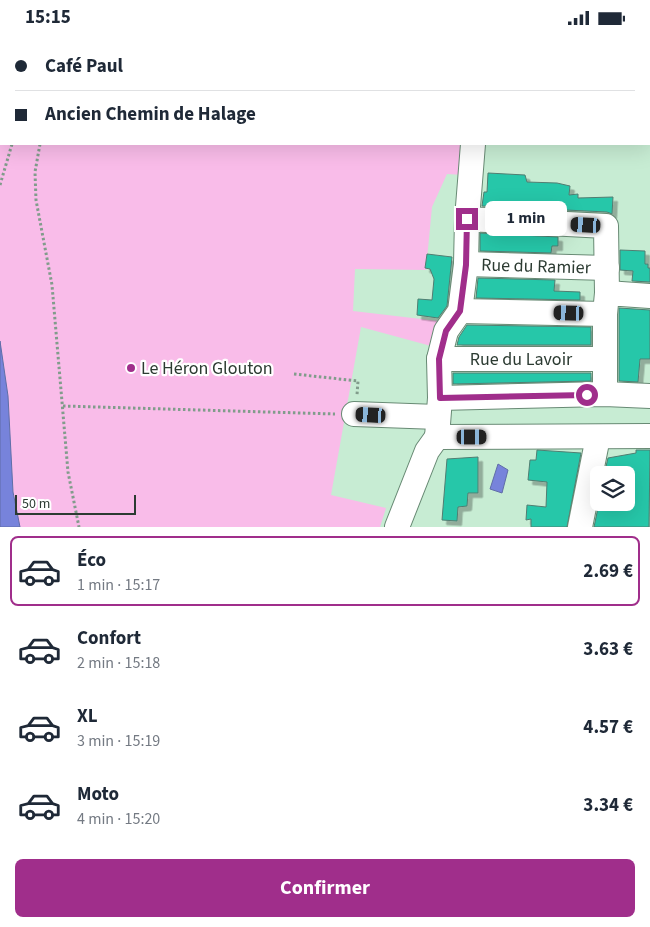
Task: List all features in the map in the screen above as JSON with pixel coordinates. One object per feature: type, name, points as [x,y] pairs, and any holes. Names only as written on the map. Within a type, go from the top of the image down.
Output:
[{"type":"street","points":[[397,527],[427,451],[438,417],[439,359],[446,331],[460,311],[466,265],[467,219],[473,145]]},
{"type":"street","points":[[467,219],[606,226],[605,395]]},
{"type":"street","name":"Rue du Ramier","points":[[466,265],[607,268]]},
{"type":"street","points":[[460,311],[606,303],[650,296]]},
{"type":"street","name":"Rue du Lavoir","points":[[439,359],[604,359]]},
{"type":"street","points":[[438,417],[605,395],[650,396]]},
{"type":"street","points":[[354,414],[438,417],[598,437],[650,436]]},
{"type":"street","points":[[580,527],[598,437]]},
{"type":"path","points":[[0,185],[12,145]]},
{"type":"path","points":[[40,145],[35,173],[36,200],[52,285],[68,472],[78,527]]},
{"type":"path","points":[[63,406],[354,414],[358,381],[294,374]]},
{"type":"shaded area","points":[[0,145],[468,145],[463,175],[447,174],[432,207],[426,270],[355,269],[353,311],[438,321],[431,346],[361,327],[331,495],[386,508],[380,527],[20,527],[13,492],[8,396],[0,341]]},
{"type":"water","points":[[0,341],[8,396],[13,492],[20,527],[0,527]]},
{"type":"water","points":[[498,464],[508,470],[502,493],[490,489]]},
{"type":"building","points":[[488,173],[525,175],[527,182],[557,183],[570,186],[569,195],[578,194],[578,198],[613,197],[612,214],[607,212],[482,206],[484,192],[487,192]]},
{"type":"building","points":[[480,233],[558,237],[558,246],[552,246],[551,253],[480,251]]},
{"type":"building","points":[[620,250],[645,251],[645,264],[648,264],[648,268],[650,268],[650,282],[632,281],[633,271],[620,270]]},
{"type":"building","points":[[427,254],[452,257],[447,306],[438,318],[417,315],[418,299],[432,300],[434,279],[430,269],[425,268]]},
{"type":"building","points":[[478,278],[555,280],[554,291],[580,292],[580,300],[476,298]]},
{"type":"building","points":[[619,308],[650,310],[650,359],[640,359],[638,382],[619,381]]},
{"type":"building","points":[[467,325],[591,327],[591,345],[457,345],[459,337]]},
{"type":"building","points":[[453,373],[591,373],[591,381],[453,384]]},
{"type":"building","points":[[537,450],[581,453],[567,527],[531,527],[531,519],[526,520],[527,505],[546,507],[547,482],[528,480],[530,460],[536,460]]},
{"type":"building","points":[[636,450],[650,450],[649,527],[594,527],[597,511],[635,511],[635,466],[606,466],[608,458],[636,453]]},
{"type":"building","points":[[478,457],[478,493],[468,493],[467,506],[458,507],[457,521],[442,520],[447,459]]},
{"type":"place","name":"Le Héron Glouton","points":[[131,368]]},
{"type":"route","points":[[467,219],[466,265],[460,311],[446,331],[439,359],[440,398],[587,395]]}]
